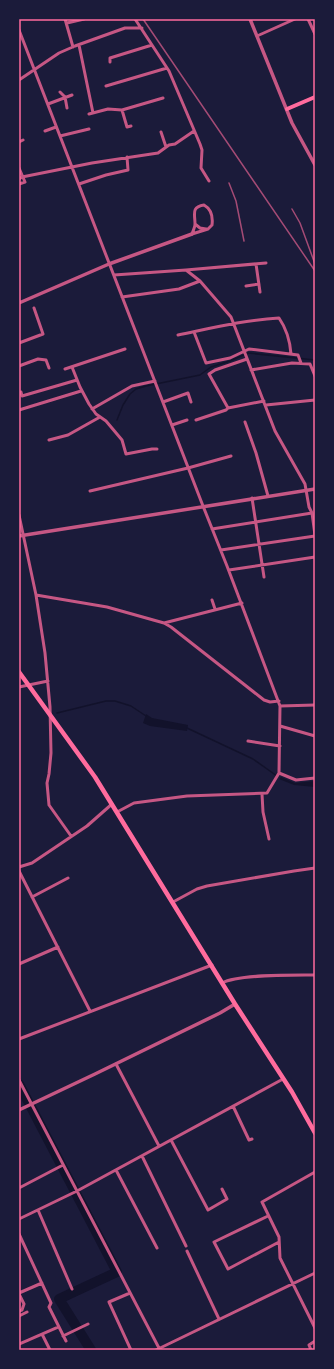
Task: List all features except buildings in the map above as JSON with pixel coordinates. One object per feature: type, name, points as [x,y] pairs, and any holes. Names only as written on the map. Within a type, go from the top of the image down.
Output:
[{"type":"highway","points":[[19,672],[112,804],[235,1004],[304,1112],[315,1133]]},
{"type":"main road","points":[[287,109],[315,97]]},
{"type":"street","points":[[65,19],[73,47]]},
{"type":"street","points":[[67,24],[84,19]]},
{"type":"street","points":[[135,19],[167,68],[202,150],[201,168],[209,181]]},
{"type":"street","points":[[250,19],[299,137],[315,165]]},
{"type":"street","points":[[257,36],[295,19]]},
{"type":"street","points":[[308,19],[315,34]]},
{"type":"street","points":[[19,80],[59,53],[73,47],[125,28],[142,28]]},
{"type":"street","points":[[19,31],[188,468],[242,603],[280,706],[279,773],[267,793],[187,796],[134,803],[116,812]]},
{"type":"street","points":[[79,45],[93,113]]},
{"type":"street","points":[[110,62],[110,58],[152,45]]},
{"type":"street","points":[[106,86],[167,68]]},
{"type":"street","points":[[60,92],[65,97],[67,108]]},
{"type":"street","points":[[48,104],[72,95]]},
{"type":"street","points":[[89,114],[108,109],[122,110],[163,98]]},
{"type":"street","points":[[122,110],[127,127],[131,126]]},
{"type":"street","points":[[45,131],[56,126]]},
{"type":"street","points":[[60,136],[89,129]]},
{"type":"street","points":[[21,178],[127,156],[158,153],[194,131]]},
{"type":"street","points":[[161,132],[166,147]]},
{"type":"street","points":[[19,142],[24,140]]},
{"type":"street","points":[[79,184],[106,175],[128,170],[127,156]]},
{"type":"street","points":[[19,168],[21,178],[25,182],[19,184]]},
{"type":"street","points":[[19,302],[109,264],[208,229],[212,225],[213,221],[209,209],[204,205],[196,208],[194,213],[195,224],[192,234]]},
{"type":"street","points":[[195,224],[200,228],[208,229]]},
{"type":"street","points":[[114,275],[266,263]]},
{"type":"street","points":[[256,264],[260,292]]},
{"type":"street","points":[[186,270],[200,282],[231,317],[266,405],[275,432],[305,484],[315,530],[315,536],[221,550]]},
{"type":"street","points":[[122,297],[179,289],[200,282]]},
{"type":"street","points":[[246,286],[259,284]]},
{"type":"street","points":[[19,343],[43,334],[34,308]]},
{"type":"street","points":[[178,335],[233,323],[279,318],[283,324],[290,345],[291,354]]},
{"type":"street","points":[[194,332],[206,363],[245,354]]},
{"type":"street","points":[[65,369],[125,349]]},
{"type":"street","points":[[228,408],[209,374],[215,370],[235,364],[249,349],[298,355],[301,362]]},
{"type":"street","points":[[19,366],[38,359],[46,360],[49,368]]},
{"type":"street","points":[[251,370],[301,362],[310,364],[315,376]]},
{"type":"street","points":[[72,367],[81,391],[92,409],[106,421],[122,440],[126,454],[158,449]]},
{"type":"street","points":[[21,392],[22,396],[77,380]]},
{"type":"street","points":[[92,409],[132,386],[155,382]]},
{"type":"street","points":[[19,410],[81,391]]},
{"type":"street","points":[[163,402],[188,393],[191,402]]},
{"type":"street","points":[[266,405],[315,400]]},
{"type":"street","points":[[196,420],[228,408],[264,401]]},
{"type":"street","points":[[49,440],[68,435],[100,417]]},
{"type":"street","points":[[172,425],[186,420]]},
{"type":"street","points":[[244,422],[256,453],[268,496]]},
{"type":"street","points":[[90,491],[188,468],[231,456]]},
{"type":"street","points":[[21,535],[315,488]]},
{"type":"street","points":[[252,498],[264,576]]},
{"type":"street","points":[[212,529],[312,513]]},
{"type":"street","points":[[19,516],[21,535],[42,626],[48,680],[51,753],[50,774],[47,783],[49,805],[71,836]]},
{"type":"street","points":[[229,570],[315,558]]},
{"type":"street","points":[[36,595],[107,608],[164,623],[264,700],[279,702]]},
{"type":"street","points":[[212,600],[215,609]]},
{"type":"street","points":[[164,623],[242,603]]},
{"type":"street","points":[[19,687],[48,680]]},
{"type":"street","points":[[280,706],[315,705]]},
{"type":"street","points":[[280,726],[315,736]]},
{"type":"street","points":[[248,741],[280,746]]},
{"type":"street","points":[[279,773],[296,780],[315,778]]},
{"type":"street","points":[[262,794],[263,812],[268,839]]},
{"type":"street","points":[[19,867],[32,863],[87,826],[112,804]]},
{"type":"street","points":[[173,902],[207,886],[294,870],[315,868]]},
{"type":"street","points":[[19,871],[90,1012]]},
{"type":"street","points":[[32,897],[68,878]]},
{"type":"street","points":[[19,964],[58,947]]},
{"type":"street","points":[[19,1038],[212,965]]},
{"type":"street","points":[[222,983],[229,980],[255,977],[315,975]]},
{"type":"street","points":[[19,1110],[220,1013],[235,1004]]},
{"type":"street","points":[[116,1064],[159,1146]]},
{"type":"street","points":[[19,1219],[77,1191],[283,1079]]},
{"type":"street","points":[[19,1080],[158,1349],[315,1273]]},
{"type":"street","points":[[233,1106],[249,1140],[252,1139]]},
{"type":"street","points":[[171,1140],[208,1210],[227,1199],[222,1188]]},
{"type":"street","points":[[142,1156],[186,1246]]},
{"type":"street","points":[[19,1188],[63,1165]]},
{"type":"street","points":[[116,1170],[157,1248]]},
{"type":"street","points":[[315,1172],[262,1202],[279,1237],[280,1258],[315,1328]]},
{"type":"street","points":[[38,1210],[72,1289]]},
{"type":"street","points":[[268,1216],[214,1242],[228,1269],[279,1242]]},
{"type":"street","points":[[19,1234],[51,1303],[49,1307],[66,1341]]},
{"type":"street","points":[[187,1251],[219,1319]]},
{"type":"street","points":[[19,1311],[22,1310],[24,1304],[19,1294],[42,1283]]},
{"type":"street","points":[[130,1293],[109,1302],[131,1350]]},
{"type":"street","points":[[19,1316],[27,1312]]},
{"type":"street","points":[[63,1336],[88,1324]]},
{"type":"street","points":[[19,1344],[58,1326]]},
{"type":"street","points":[[42,1334],[50,1350]]},
{"type":"street","points":[[311,1350],[309,1345],[315,1341]]},
{"type":"shaded area","points":[[146,714],[152,718],[188,725],[187,731],[150,726],[143,723]]},
{"type":"shaded area","points":[[281,777],[295,783],[315,781],[315,787],[294,785],[279,779]]},
{"type":"waterway","points":[[117,420],[123,405],[130,394],[136,389],[200,375],[211,367],[248,353],[315,360]]},
{"type":"waterway","points":[[57,713],[106,701],[115,701],[131,706],[146,716]]},
{"type":"waterway","points":[[187,728],[253,759],[277,776]]},
{"type":"waterway","points":[[19,1084],[117,1272],[59,1299],[91,1350]]},
{"type":"railway","points":[[143,19],[315,271]]},
{"type":"railway","points":[[229,183],[236,201],[244,241]]},
{"type":"railway","points":[[292,209],[300,223],[315,264]]}]
